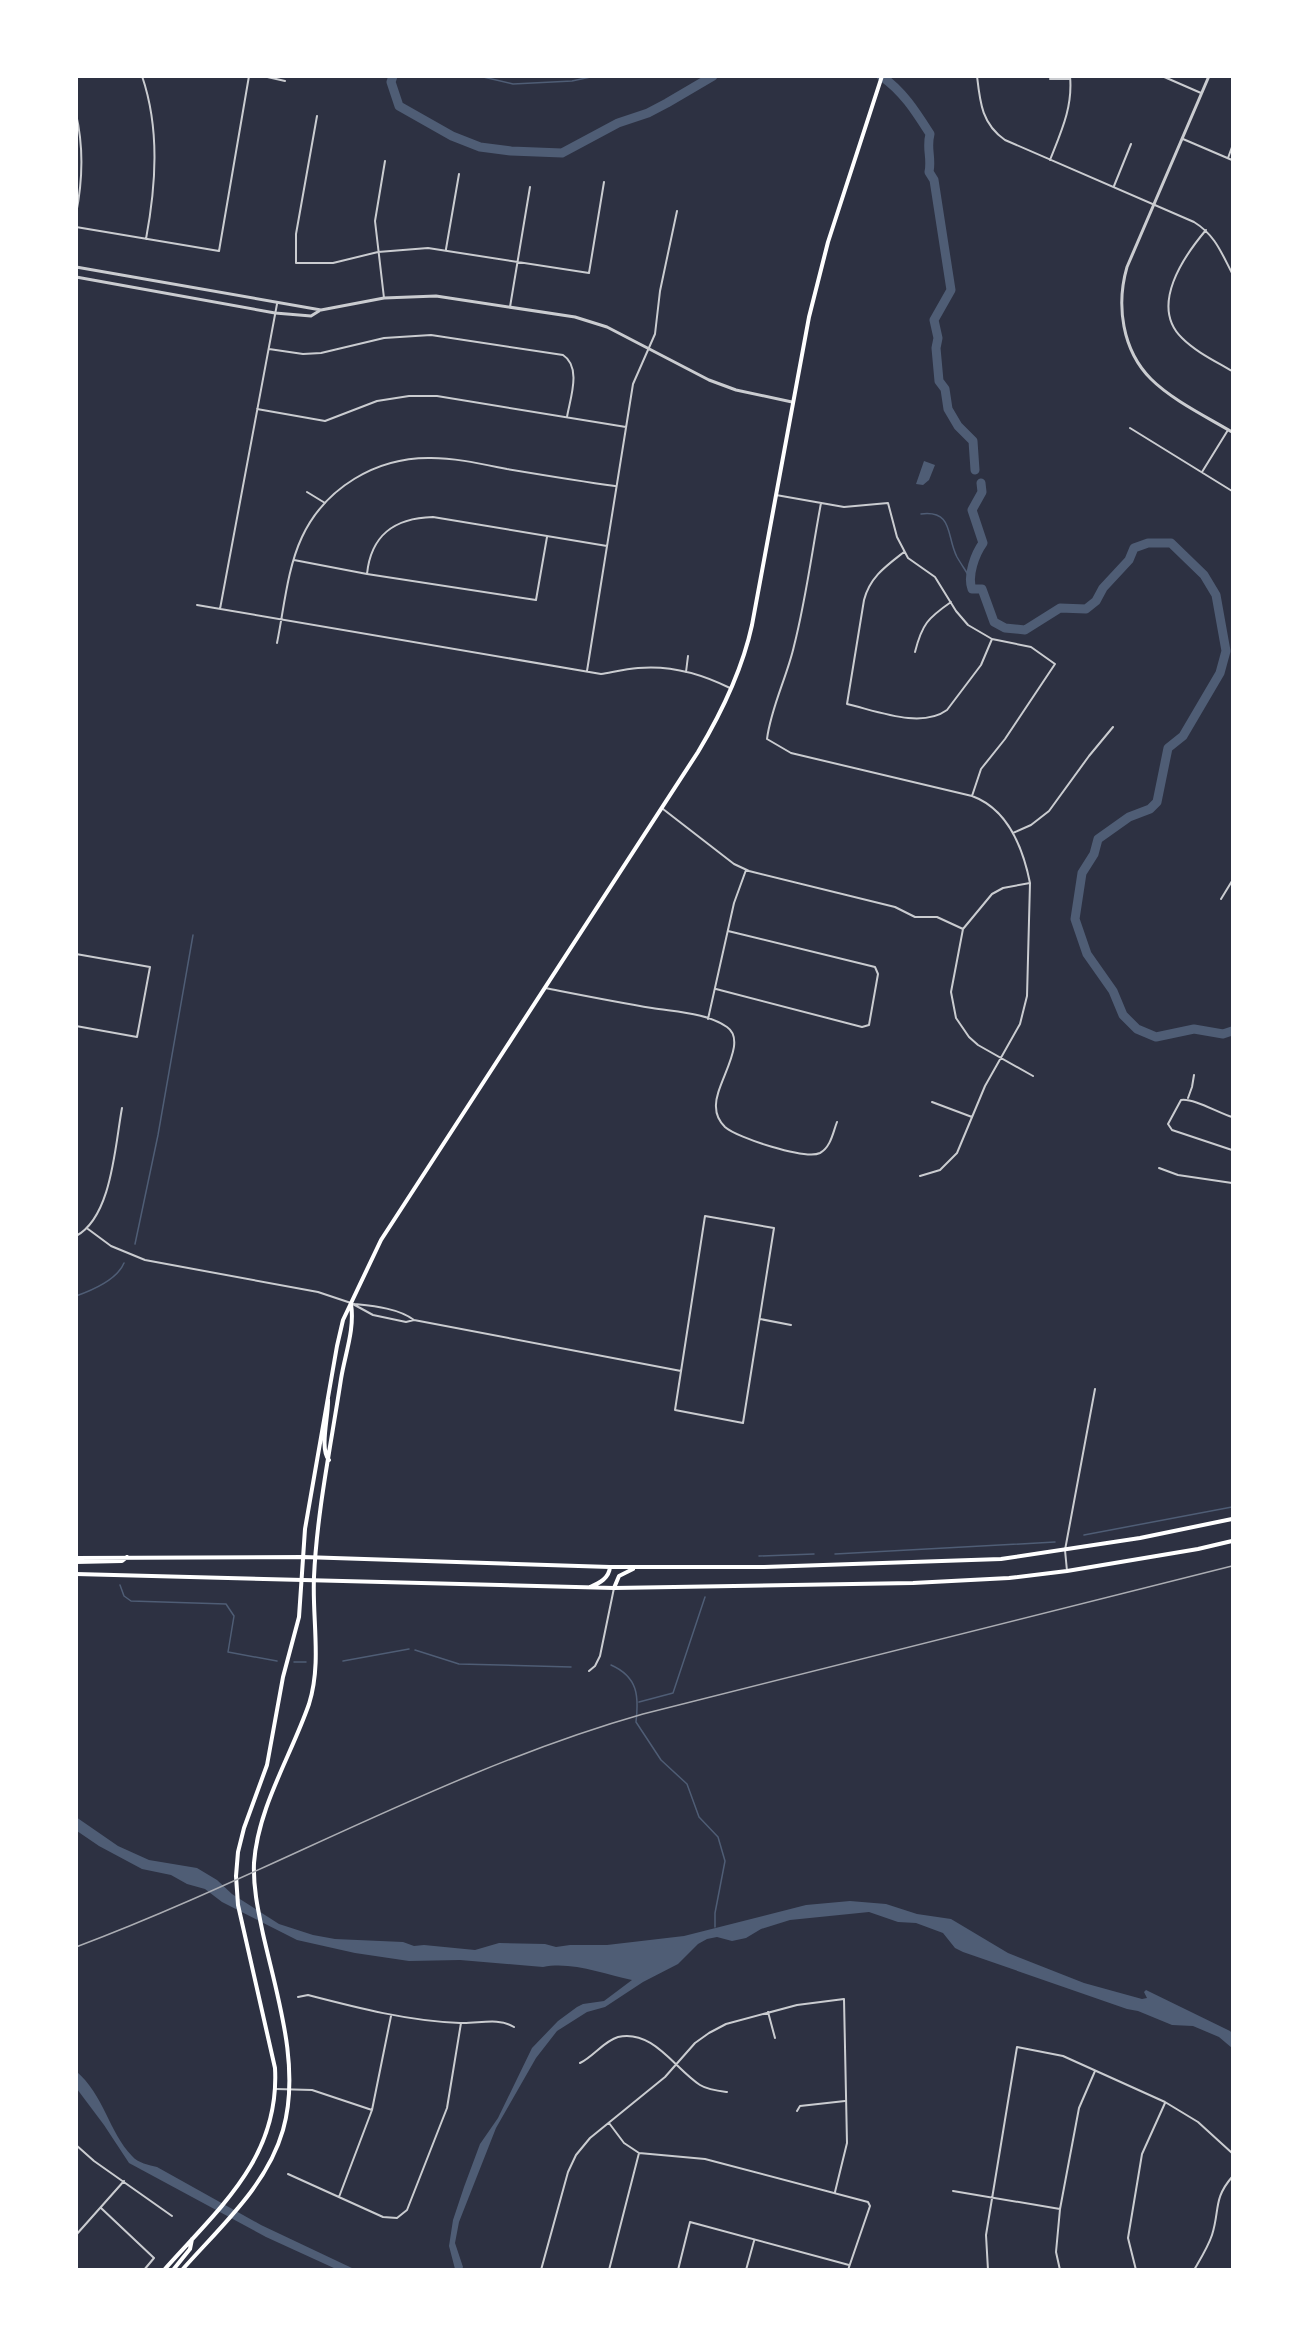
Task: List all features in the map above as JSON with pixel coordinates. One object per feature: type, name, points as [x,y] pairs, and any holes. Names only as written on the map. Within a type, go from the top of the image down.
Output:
[{"type":"main road","points":[[164,2270],[242,2182],[254,2164],[267,2134],[276,2089],[271,2046],[236,1892],[238,1853],[244,1828],[268,1760],[283,1677],[299,1617],[310,1490],[343,1320],[381,1240],[713,727],[732,689],[747,646],[809,317],[828,242],[882,76]]},
{"type":"main road","points":[[182,2270],[266,2172],[283,2132],[289,2088],[288,2058],[255,1892],[254,1868],[262,1821],[309,1704],[315,1679],[314,1580],[316,1557],[344,1363],[354,1320],[351,1304]]},
{"type":"main road","points":[[328,1392],[329,1414],[324,1447],[329,1460]]},
{"type":"main road","points":[[76,1558],[316,1557],[610,1567],[764,1567],[1001,1559],[1149,1537],[1233,1519]]},
{"type":"main road","points":[[76,1574],[586,1588],[913,1583],[1009,1578],[1067,1571],[1233,1541]]},
{"type":"main road","points":[[76,1562],[122,1561],[127,1556]]},
{"type":"main road","points":[[586,1588],[605,1578],[609,1574],[610,1567]]},
{"type":"main road","points":[[615,1588],[619,1576],[637,1567]]},
{"type":"main road","points":[[173,2270],[190,2249],[192,2238]]},
{"type":"street","points":[[146,239],[155,159],[152,125],[142,78],[149,76]]},
{"type":"street","points":[[76,227],[219,250],[249,76]]},
{"type":"street","points":[[263,76],[285,81]]},
{"type":"street","points":[[977,76],[981,108],[993,130],[1005,140],[1194,222],[1206,230],[1218,243],[1233,273]]},
{"type":"street","points":[[1162,76],[1201,93]]},
{"type":"street","points":[[1209,76],[1124,278],[1121,307],[1125,333],[1139,363],[1150,378],[1166,391],[1233,432]]},
{"type":"street","points":[[1050,79],[1070,78],[1069,110],[1050,160]]},
{"type":"street","points":[[76,114],[83,164],[76,214]]},
{"type":"street","points":[[317,116],[296,234],[296,263],[333,263],[378,252],[408,248],[446,249],[589,273],[604,182]]},
{"type":"street","points":[[1183,139],[1233,160]]},
{"type":"street","points":[[1114,186],[1131,144]]},
{"type":"street","points":[[1228,158],[1233,147]]},
{"type":"street","points":[[384,298],[375,221],[385,161]]},
{"type":"street","points":[[446,249],[459,174]]},
{"type":"street","points":[[510,307],[530,187]]},
{"type":"street","points":[[587,671],[633,384],[649,349],[658,321],[660,291],[677,211]]},
{"type":"street","points":[[1206,230],[1188,251],[1183,261],[1168,307],[1172,322],[1180,336],[1194,348],[1233,371]]},
{"type":"street","points":[[76,267],[321,310]]},
{"type":"street","points":[[76,277],[275,313],[311,315],[321,310],[384,298],[436,296],[510,307],[590,321],[618,332],[709,380],[735,390],[792,402]]},
{"type":"street","points":[[220,609],[277,304]]},
{"type":"street","points":[[269,349],[303,354],[321,353],[384,338],[431,335],[563,355],[571,361],[574,370],[567,417]]},
{"type":"street","points":[[257,409],[325,421],[377,401],[423,395],[626,427]]},
{"type":"street","points":[[1130,428],[1233,491]]},
{"type":"street","points":[[1202,472],[1228,430]]},
{"type":"street","points":[[277,643],[294,561],[309,525],[325,502],[343,486],[367,472],[393,462],[416,458],[457,460],[616,486]]},
{"type":"street","points":[[307,492],[325,502]]},
{"type":"street","points":[[776,495],[844,507],[888,503],[897,537],[904,552],[910,561],[934,577],[968,625],[992,639],[1031,647],[1055,664],[1005,739],[981,769],[972,796]]},
{"type":"street","points":[[821,503],[794,648],[783,686],[770,717],[767,739],[791,753],[987,801],[1007,821],[1030,883],[1026,1006],[1020,1024],[985,1086],[961,1147],[953,1160],[940,1170],[920,1176]]},
{"type":"street","points":[[367,574],[370,554],[379,539],[394,526],[413,519],[433,517],[608,546]]},
{"type":"street","points":[[294,561],[536,600],[547,537]]},
{"type":"street","points":[[904,552],[882,568],[868,587],[847,704],[919,720],[941,715],[981,665],[992,639]]},
{"type":"street","points":[[915,652],[926,622],[951,602]]},
{"type":"street","points":[[197,605],[601,674],[639,668],[686,672],[697,674],[732,689]]},
{"type":"street","points":[[686,672],[688,656]]},
{"type":"street","points":[[1013,833],[1031,825],[1049,811],[1113,727]]},
{"type":"street","points":[[661,808],[734,864],[746,870],[895,907],[915,917],[937,917],[963,929]]},
{"type":"street","points":[[708,1019],[737,892],[746,870]]},
{"type":"street","points":[[1221,899],[1233,881]]},
{"type":"street","points":[[1030,883],[1003,888],[992,894],[963,929],[951,985],[954,1011],[969,1037],[1033,1076]]},
{"type":"street","points":[[716,989],[862,1028],[869,1025],[878,974],[875,967],[728,931]]},
{"type":"street","points":[[76,954],[150,967],[137,1037],[76,1026]]},
{"type":"street","points":[[545,988],[686,1013],[729,1028],[735,1040],[716,1100],[718,1117],[726,1128],[755,1140],[810,1155],[822,1152],[828,1146],[837,1122]]},
{"type":"street","points":[[1187,1099],[1194,1075]]},
{"type":"street","points":[[1233,1117],[1187,1099],[1181,1100],[1168,1124],[1172,1130],[1233,1150]]},
{"type":"street","points":[[932,1102],[972,1117]]},
{"type":"street","points":[[76,1236],[88,1229],[95,1220],[106,1195],[122,1108]]},
{"type":"street","points":[[1159,1168],[1178,1175],[1233,1183]]},
{"type":"street","points":[[705,1216],[774,1228],[743,1422],[675,1410],[681,1371],[705,1216]]},
{"type":"street","points":[[88,1229],[111,1246],[145,1260],[318,1292],[373,1315],[406,1322],[414,1320],[681,1371]]},
{"type":"street","points":[[351,1304],[408,1315],[414,1320]]},
{"type":"street","points":[[760,1319],[791,1325]]},
{"type":"street","points":[[1067,1571],[1065,1550],[1095,1389]]},
{"type":"street","points":[[589,1671],[595,1666],[600,1656],[615,1588]]},
{"type":"street","points":[[298,1997],[308,1995],[391,2016],[460,2023],[506,2021],[514,2027]]},
{"type":"street","points":[[541,2270],[571,2163],[587,2141],[658,2083],[695,2043],[716,2028],[768,2012],[797,2005],[844,1999],[847,2143],[835,2192]]},
{"type":"street","points":[[768,2012],[775,2038]]},
{"type":"street","points":[[339,2197],[372,2110],[391,2016]]},
{"type":"street","points":[[288,2174],[383,2217],[397,2218],[408,2211],[447,2108],[460,2023]]},
{"type":"street","points":[[580,2063],[592,2057],[607,2042],[618,2037],[629,2036],[648,2041],[701,2085],[727,2092]]},
{"type":"street","points":[[988,2270],[986,2235],[1017,2047],[1064,2056],[1165,2102],[1198,2122],[1233,2153]]},
{"type":"street","points":[[1060,2270],[1056,2252],[1060,2209],[1079,2108],[1095,2071]]},
{"type":"street","points":[[276,2089],[312,2090],[372,2110]]},
{"type":"street","points":[[797,2111],[800,2106],[845,2101]]},
{"type":"street","points":[[1136,2270],[1128,2238],[1142,2154],[1165,2102]]},
{"type":"street","points":[[609,2123],[624,2143],[639,2153],[705,2159],[835,2192],[870,2204],[848,2270]]},
{"type":"street","points":[[76,2145],[94,2161],[172,2216]]},
{"type":"street","points":[[609,2270],[639,2153]]},
{"type":"street","points":[[1194,2270],[1212,2233],[1218,2199],[1233,2177]]},
{"type":"street","points":[[76,2235],[124,2181]]},
{"type":"street","points":[[953,2191],[1060,2209]]},
{"type":"street","points":[[100,2208],[154,2258],[144,2270]]},
{"type":"street","points":[[678,2270],[690,2222],[849,2265]]},
{"type":"street","points":[[746,2270],[754,2240]]},
{"type":"water","points":[[924,461],[935,465],[929,480],[923,485],[916,484]]},
{"type":"water","points":[[76,1817],[118,1846],[149,1860],[197,1868],[279,1924],[313,1935],[335,1939],[403,1942],[414,1946],[475,1950],[499,1943],[545,1944],[556,1947],[607,1945],[684,1936],[806,1905],[850,1901],[886,1904],[917,1914],[951,1919],[1008,1953],[1084,1983],[1142,1999],[1147,1998],[1144,1992],[1146,1990],[1230,2031],[1232,2048],[1219,2037],[1193,2026],[1172,2025],[1138,2011],[963,1952],[955,1948],[943,1933],[916,1923],[898,1922],[869,1912],[790,1920],[761,1929],[746,1938],[732,1941],[717,1937],[707,1939],[698,1944],[678,1964],[643,1982],[605,2007],[587,2012],[557,2031],[536,2058],[496,2128],[459,2222],[455,2243],[463,2267],[455,2269],[449,2246],[453,2220],[464,2187],[480,2144],[498,2118],[532,2048],[558,2021],[577,2007],[604,2001],[632,1980],[565,1966],[543,1967],[460,1960],[409,1961],[355,1953],[297,1940],[222,1902],[205,1889],[187,1884],[171,1875],[142,1869],[99,1846],[77,1831]]},
{"type":"water","points":[[76,2071],[93,2091],[117,2136],[134,2158],[157,2167],[261,2225],[354,2269],[336,2269],[266,2237],[129,2163],[77,2089]]},
{"type":"waterway","points":[[393,76],[391,82],[399,106],[452,136],[480,147],[562,153],[618,123],[648,113],[713,76]]},
{"type":"waterway","points":[[479,76],[513,84],[572,81],[595,76]]},
{"type":"waterway","points":[[695,76],[710,78]]},
{"type":"waterway","points":[[881,76],[902,95],[930,134],[929,172],[934,180],[951,290],[934,320],[938,338],[936,348],[939,381],[945,389],[948,409],[958,426],[973,441],[975,470]]},
{"type":"waterway","points":[[981,483],[982,492],[972,510],[983,543],[977,553],[970,578],[972,589],[982,589],[994,622],[1005,628],[1025,630],[1060,608],[1086,609],[1096,601],[1103,588],[1129,560],[1134,548],[1148,543],[1171,543],[1204,575],[1216,595],[1226,651],[1220,673],[1183,736],[1168,748],[1157,802],[1150,809],[1129,817],[1098,839],[1094,854],[1082,873],[1075,919],[1087,954],[1113,991],[1123,1015],[1137,1029],[1156,1037],[1194,1029],[1223,1034],[1232,1031]]},
{"type":"waterway","points":[[921,514],[932,514],[944,520],[957,557],[970,578]]},
{"type":"waterway","points":[[135,1244],[158,1135],[193,935]]},
{"type":"waterway","points":[[76,1296],[110,1279],[124,1263]]},
{"type":"waterway","points":[[1084,1535],[1232,1507]]},
{"type":"waterway","points":[[835,1554],[1055,1542]]},
{"type":"waterway","points":[[759,1556],[814,1554]]},
{"type":"waterway","points":[[120,1585],[124,1596],[131,1601],[226,1604],[234,1616],[228,1652],[277,1661]]},
{"type":"waterway","points":[[639,1702],[673,1693],[705,1597]]},
{"type":"waterway","points":[[343,1661],[409,1649]]},
{"type":"waterway","points":[[415,1650],[459,1664],[571,1667]]},
{"type":"waterway","points":[[294,1662],[306,1662]]},
{"type":"waterway","points":[[611,1665],[632,1681],[637,1696],[636,1722],[661,1760],[687,1784],[699,1817],[718,1837],[725,1861],[715,1913],[715,1927]]},
{"type":"railway","points":[[76,1947],[218,1888],[428,1793],[570,1737],[643,1714],[1232,1566]]}]
